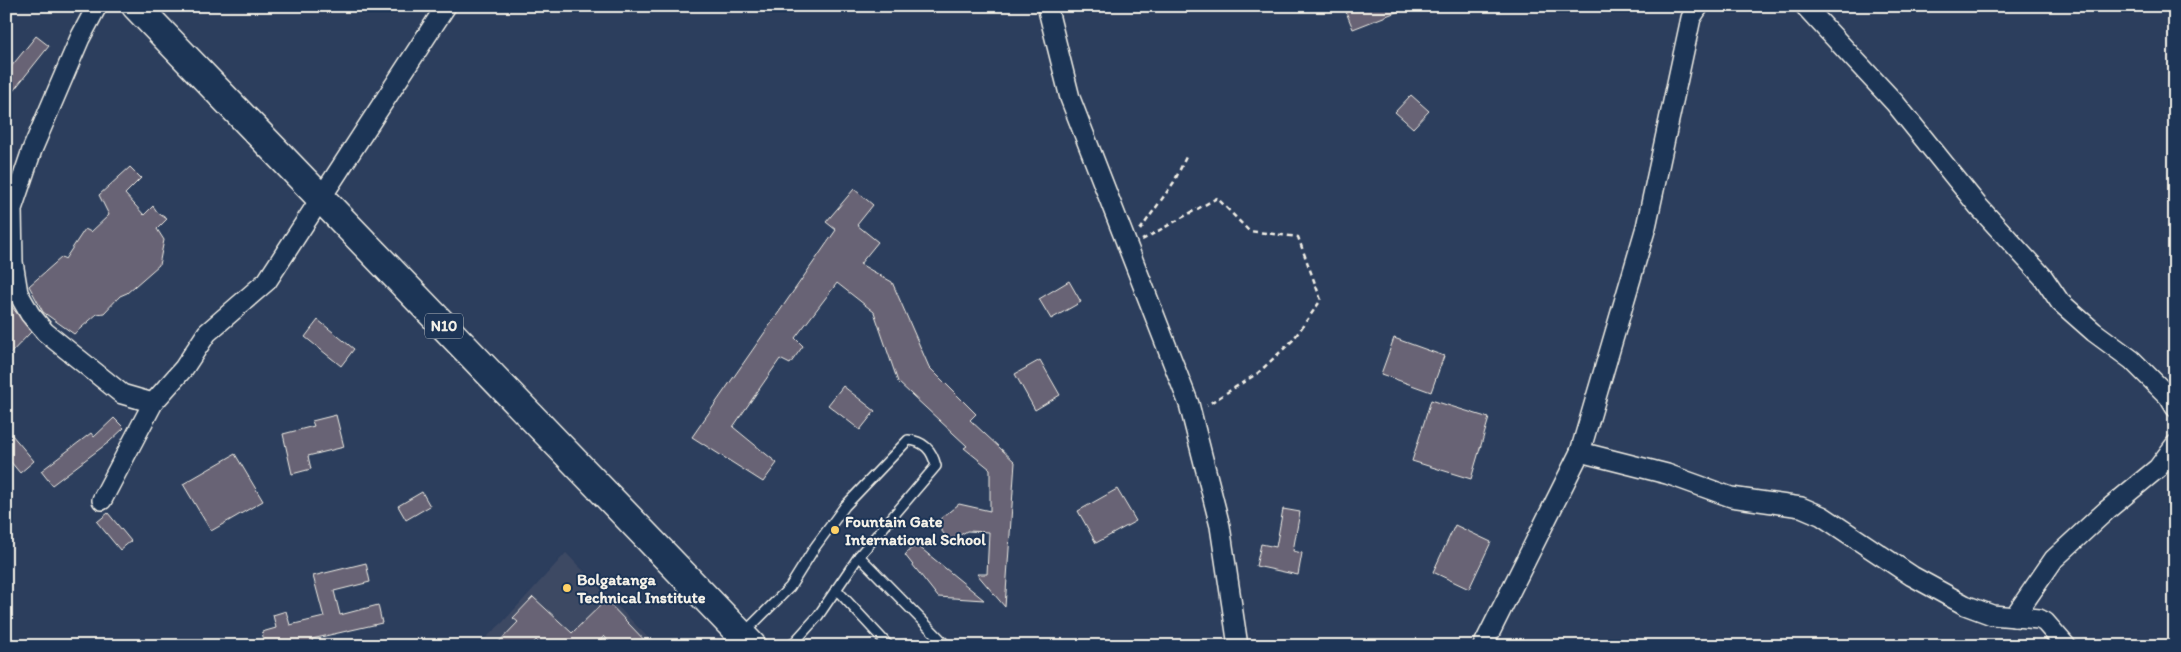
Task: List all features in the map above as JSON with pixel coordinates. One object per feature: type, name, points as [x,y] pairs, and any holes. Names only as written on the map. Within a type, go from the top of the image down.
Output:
[{"type":"highway","name":"N10","points":[[136,6],[747,641]]},
{"type":"street","points":[[98,6],[80,38],[32,150],[12,209],[13,262],[18,293],[30,314],[45,332],[122,394],[153,402]]},
{"type":"street","points":[[102,500],[153,402],[184,368],[207,333],[267,281],[446,6]]},
{"type":"street","points":[[1047,6],[1070,98],[1189,404],[1220,526],[1238,646]]},
{"type":"street","points":[[1483,646],[1580,452],[1646,227],[1691,18],[1699,6]]},
{"type":"street","points":[[1805,6],[1895,103],[1978,206],[2043,277],[2060,302],[2094,332],[2132,360],[2169,396],[2175,407]]},
{"type":"street","points":[[2014,617],[2054,559],[2107,510],[2158,468],[2175,445]]},
{"type":"street","points":[[1580,452],[1667,474],[1731,497],[1801,507],[1822,516],[1912,576],[1965,605],[1992,615],[2039,619],[2045,622],[2066,646]]},
{"type":"lane","points":[[747,641],[790,588],[815,547],[845,506],[908,440],[919,441],[932,453],[936,466],[859,556],[818,616],[791,646]]},
{"type":"lane","points":[[859,556],[946,646]]},
{"type":"lane","points":[[836,589],[889,646]]},
{"type":"path","points":[[1127,248],[1174,182],[1186,157]]},
{"type":"path","points":[[1127,248],[1217,198],[1249,231],[1298,238],[1321,300],[1293,340],[1258,373],[1204,407]]},
{"type":"shaded area","name":"Bolgatanga Technical Institute","points":[[566,553],[656,646],[477,646],[503,622]]},
{"type":"building","points":[[1361,6],[1409,7],[1353,29],[1346,12]]},
{"type":"building","points":[[36,36],[49,46],[6,100],[6,73]]},
{"type":"building","points":[[1411,95],[1429,111],[1413,128],[1395,112]]},
{"type":"building","points":[[130,167],[141,178],[125,194],[144,215],[153,206],[158,213],[167,219],[157,229],[164,240],[159,265],[127,293],[120,296],[104,313],[97,314],[74,334],[43,312],[29,286],[62,257],[65,259],[85,229],[91,232],[109,215],[99,195]]},
{"type":"building","points":[[854,189],[873,205],[857,225],[878,242],[860,264],[892,282],[929,367],[976,414],[970,420],[1015,462],[1005,607],[977,574],[987,574],[989,532],[967,531],[950,541],[935,523],[959,504],[990,511],[990,469],[964,448],[967,446],[898,382],[874,312],[837,283],[795,338],[803,346],[790,364],[780,359],[733,427],[777,463],[763,482],[692,437],[836,230],[826,222]]},
{"type":"building","points":[[1069,281],[1081,302],[1051,319],[1039,299]]},
{"type":"building","points":[[6,299],[31,332],[6,358]]},
{"type":"building","points":[[318,320],[354,349],[341,366],[305,337]]},
{"type":"building","points":[[1394,338],[1444,356],[1431,392],[1381,374]]},
{"type":"building","points":[[1040,360],[1060,395],[1035,410],[1015,374]]},
{"type":"building","points":[[843,386],[875,411],[860,430],[828,405]]},
{"type":"building","points":[[1431,400],[1489,418],[1471,479],[1412,461]]},
{"type":"building","points":[[336,415],[344,447],[308,456],[311,469],[292,474],[283,434],[314,426],[312,421]]},
{"type":"building","points":[[114,418],[124,428],[109,442],[52,485],[41,471],[91,433],[94,437]]},
{"type":"building","points":[[6,428],[34,461],[20,473],[6,456]]},
{"type":"building","points":[[235,454],[263,501],[211,531],[183,484]]},
{"type":"building","points":[[1117,489],[1136,521],[1096,543],[1078,511]]},
{"type":"building","points":[[422,492],[430,506],[406,520],[398,506]]},
{"type":"building","points":[[1283,509],[1300,512],[1293,551],[1302,553],[1298,575],[1256,566],[1261,544],[1276,547]]},
{"type":"building","points":[[108,513],[131,541],[120,550],[97,522]]},
{"type":"building","points":[[1455,525],[1491,542],[1469,589],[1433,572]]},
{"type":"building","points":[[915,544],[984,600],[938,597],[905,555]]},
{"type":"building","points":[[366,563],[370,582],[334,591],[340,615],[378,605],[382,623],[312,639],[313,643],[301,646],[265,646],[262,632],[276,628],[273,615],[286,611],[290,625],[324,617],[313,576]]},
{"type":"building","points":[[533,597],[572,633],[606,600],[650,646],[613,646],[604,636],[595,646],[542,646],[536,640],[531,646],[495,646],[518,622],[513,618]]},
{"type":"place","name":"Fountain Gate International School","points":[[835,530]]},
{"type":"place","name":"Bolgatanga Technical Institute","points":[[567,588]]}]
